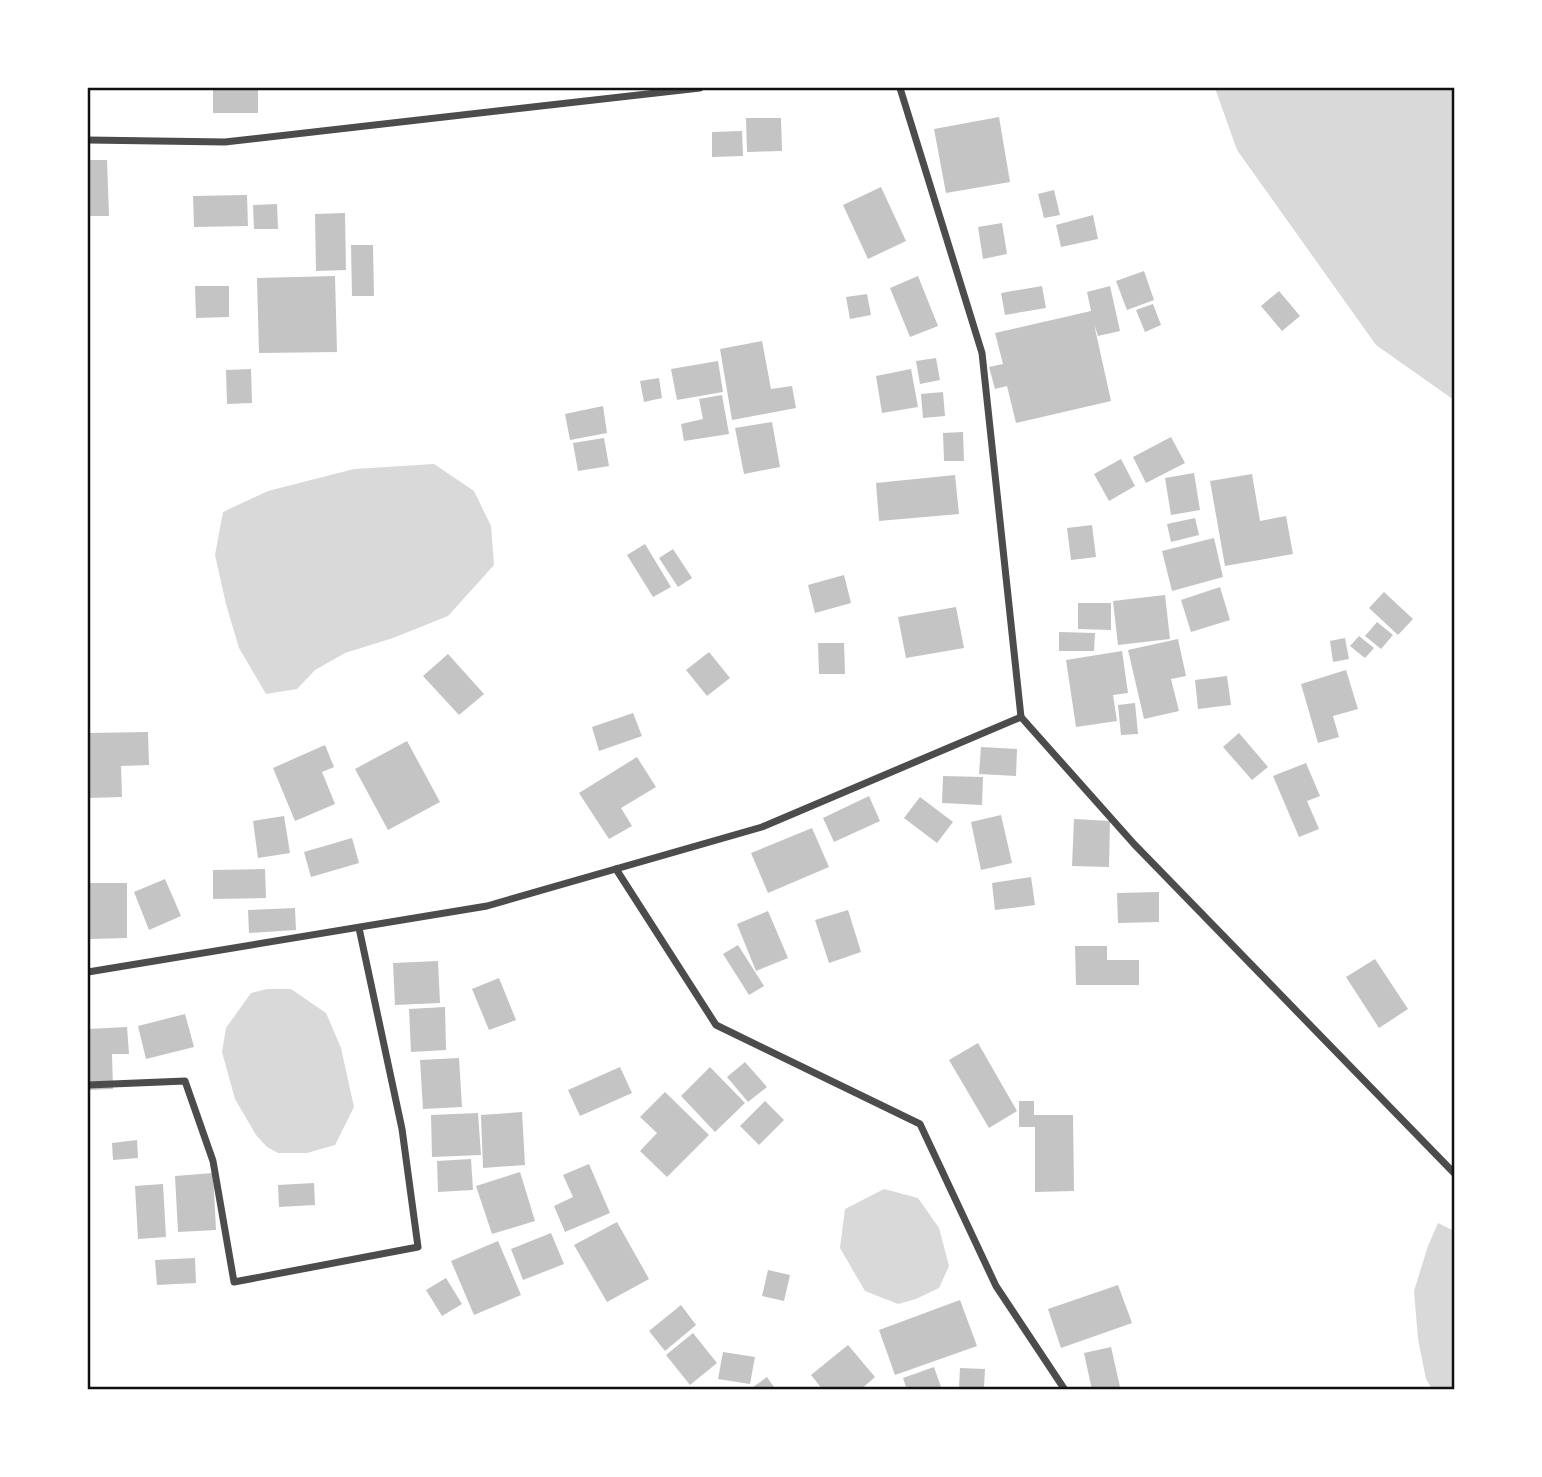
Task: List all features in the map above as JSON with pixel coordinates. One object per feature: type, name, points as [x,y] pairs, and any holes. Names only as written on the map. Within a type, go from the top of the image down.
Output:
[{"type":"street","points":[[88,140],[225,142],[700,88]]},
{"type":"street","points":[[900,88],[982,353],[1021,718],[1134,844],[1454,1172]]},
{"type":"street","points":[[88,972],[487,906],[762,827],[1021,718]]},
{"type":"street","points":[[616,869],[716,1025],[920,1124],[996,1286],[1065,1390]]},
{"type":"street","points":[[88,1085],[185,1081],[214,1161],[234,1282],[418,1247],[402,1129],[359,928]]},
{"type":"shaded area","points":[[1215,88],[1454,88],[1454,400],[1376,345],[1237,150]]},
{"type":"shaded area","points":[[434,464],[474,491],[491,526],[494,565],[448,616],[393,638],[345,653],[315,670],[297,689],[266,694],[239,648],[226,604],[215,555],[223,512],[268,491],[354,469]]},
{"type":"shaded area","points":[[267,989],[291,989],[326,1013],[341,1048],[354,1107],[335,1145],[307,1153],[278,1153],[267,1147],[256,1135],[235,1099],[222,1052],[226,1028],[251,993]]},
{"type":"shaded area","points":[[884,1189],[918,1198],[939,1228],[949,1266],[939,1288],[898,1304],[865,1291],[840,1248],[845,1209]]},
{"type":"shaded area","points":[[1438,1223],[1454,1231],[1454,1389],[1432,1389],[1426,1379],[1418,1339],[1414,1291]]},
{"type":"building","points":[[213,88],[258,88],[258,113],[213,113]]},
{"type":"building","points":[[999,117],[1010,182],[946,193],[934,129]]},
{"type":"building","points":[[746,118],[781,118],[782,151],[747,152]]},
{"type":"building","points":[[742,131],[743,156],[712,157],[712,132]]},
{"type":"building","points":[[88,160],[107,160],[109,216],[88,216]]},
{"type":"building","points":[[881,187],[906,241],[868,259],[843,205]]},
{"type":"building","points":[[1054,190],[1060,215],[1044,218],[1038,194]]},
{"type":"building","points":[[247,195],[248,226],[194,227],[193,196]]},
{"type":"building","points":[[277,204],[278,229],[254,229],[253,205]]},
{"type":"building","points":[[345,213],[346,270],[316,271],[315,214]]},
{"type":"building","points":[[1093,215],[1098,239],[1061,247],[1056,225]]},
{"type":"building","points":[[1002,223],[1007,254],[983,259],[978,227]]},
{"type":"building","points":[[351,245],[373,245],[374,296],[352,296]]},
{"type":"building","points":[[1144,271],[1154,300],[1127,310],[1116,281]]},
{"type":"building","points":[[335,276],[337,352],[259,353],[257,278]]},
{"type":"building","points":[[918,276],[938,326],[910,337],[890,288]]},
{"type":"building","points":[[195,286],[229,286],[229,317],[196,318]]},
{"type":"building","points":[[1042,286],[1046,308],[1005,315],[1001,293]]},
{"type":"building","points":[[1110,286],[1120,331],[1098,336],[1094,324],[1111,401],[1016,423],[1007,386],[995,389],[989,367],[1003,364],[995,333],[1091,311],[1087,292]]},
{"type":"building","points":[[1279,291],[1300,316],[1282,331],[1261,306]]},
{"type":"building","points":[[867,294],[871,315],[850,319],[846,297]]},
{"type":"building","points":[[1153,304],[1161,325],[1145,332],[1136,310]]},
{"type":"building","points":[[762,341],[771,389],[792,386],[796,408],[732,420],[720,349]]},
{"type":"building","points":[[936,358],[940,380],[920,384],[916,361]]},
{"type":"building","points":[[718,361],[723,392],[677,400],[671,369]]},
{"type":"building","points":[[251,369],[252,403],[227,404],[226,370]]},
{"type":"building","points":[[911,369],[918,407],[882,413],[876,376]]},
{"type":"building","points":[[659,378],[662,398],[644,402],[640,381]]},
{"type":"building","points":[[943,392],[945,416],[923,418],[921,394]]},
{"type":"building","points":[[722,395],[729,434],[684,441],[681,424],[703,419],[699,399]]},
{"type":"building","points":[[603,406],[607,433],[570,440],[565,414]]},
{"type":"building","points":[[772,422],[780,467],[744,474],[735,428]]},
{"type":"building","points":[[963,432],[964,461],[944,461],[943,433]]},
{"type":"building","points":[[1171,437],[1185,463],[1146,483],[1133,457]]},
{"type":"building","points":[[604,438],[609,466],[578,471],[573,443]]},
{"type":"building","points":[[1121,459],[1135,486],[1109,501],[1094,474]]},
{"type":"building","points":[[1194,473],[1200,510],[1171,515],[1165,478]]},
{"type":"building","points":[[1252,474],[1260,521],[1286,516],[1293,554],[1225,566],[1210,481]]},
{"type":"building","points":[[955,475],[959,514],[879,521],[876,483]]},
{"type":"building","points":[[1195,518],[1199,535],[1171,542],[1167,524]]},
{"type":"building","points":[[1092,525],[1096,557],[1071,560],[1067,528]]},
{"type":"building","points":[[1214,538],[1223,577],[1172,591],[1162,551]]},
{"type":"building","points":[[645,544],[671,587],[653,597],[627,555]]},
{"type":"building","points":[[673,549],[692,578],[678,587],[659,558]]},
{"type":"building","points":[[844,575],[851,603],[815,613],[808,585]]},
{"type":"building","points":[[1220,587],[1230,620],[1191,632],[1181,600]]},
{"type":"building","points":[[1384,592],[1413,619],[1398,635],[1369,608]]},
{"type":"building","points":[[1165,595],[1170,639],[1118,645],[1113,601]]},
{"type":"building","points":[[1078,603],[1111,603],[1111,630],[1078,629]]},
{"type":"building","points":[[956,607],[964,648],[906,658],[898,617]]},
{"type":"building","points":[[1377,622],[1393,635],[1381,649],[1365,636]]},
{"type":"building","points":[[1059,632],[1095,633],[1094,651],[1059,651]]},
{"type":"building","points":[[1359,636],[1374,648],[1365,658],[1350,646]]},
{"type":"building","points":[[1345,638],[1349,659],[1333,662],[1330,641]]},
{"type":"building","points":[[1178,639],[1186,676],[1171,679],[1179,711],[1144,719],[1128,650]]},
{"type":"building","points":[[818,643],[844,643],[845,674],[819,674]]},
{"type":"building","points":[[1122,651],[1128,693],[1113,695],[1117,721],[1076,727],[1066,660]]},
{"type":"building","points":[[709,652],[730,678],[707,696],[686,670]]},
{"type":"building","points":[[448,654],[484,694],[459,715],[423,676]]},
{"type":"building","points":[[1346,670],[1358,709],[1333,716],[1339,737],[1318,743],[1301,684]]},
{"type":"building","points":[[1227,676],[1231,705],[1198,709],[1195,680]]},
{"type":"building","points":[[1135,703],[1138,734],[1121,735],[1118,705]]},
{"type":"building","points":[[633,713],[642,736],[599,751],[592,727]]},
{"type":"building","points":[[148,732],[149,765],[121,766],[122,797],[88,798],[88,733]]},
{"type":"building","points":[[1239,733],[1268,767],[1252,780],[1223,747]]},
{"type":"building","points":[[407,741],[440,802],[388,830],[355,769]]},
{"type":"building","points":[[325,745],[334,767],[322,772],[335,804],[295,821],[273,768]]},
{"type":"building","points":[[981,747],[1017,749],[1016,776],[979,774]]},
{"type":"building","points":[[637,757],[656,787],[621,808],[632,826],[609,839],[579,793]]},
{"type":"building","points":[[1306,763],[1320,796],[1307,801],[1319,829],[1299,837],[1273,776]]},
{"type":"building","points":[[943,776],[983,777],[982,805],[942,803]]},
{"type":"building","points":[[869,796],[880,821],[834,842],[823,818]]},
{"type":"building","points":[[920,797],[953,822],[937,843],[904,818]]},
{"type":"building","points":[[1001,815],[1012,863],[981,870],[971,822]]},
{"type":"building","points":[[284,816],[290,853],[258,858],[253,821]]},
{"type":"building","points":[[1074,819],[1110,821],[1109,867],[1072,866]]},
{"type":"building","points":[[812,828],[829,867],[768,893],[751,853]]},
{"type":"building","points":[[352,838],[359,863],[311,877],[304,852]]},
{"type":"building","points":[[265,869],[266,898],[213,899],[213,870]]},
{"type":"building","points":[[1031,877],[1035,905],[995,910],[992,883]]},
{"type":"building","points":[[165,879],[181,916],[149,930],[134,892]]},
{"type":"building","points":[[89,883],[127,883],[127,938],[90,939]]},
{"type":"building","points":[[1159,892],[1159,922],[1118,923],[1117,893]]},
{"type":"building","points":[[295,908],[296,930],[249,933],[248,910]]},
{"type":"building","points":[[848,910],[861,952],[829,963],[815,920]]},
{"type":"building","points":[[768,911],[788,958],[756,971],[737,924]]},
{"type":"building","points":[[738,945],[764,986],[749,995],[723,954]]},
{"type":"building","points":[[1075,946],[1107,946],[1107,960],[1139,960],[1139,985],[1076,985]]},
{"type":"building","points":[[1375,959],[1408,1009],[1379,1028],[1346,977]]},
{"type":"building","points":[[438,961],[440,1003],[395,1005],[393,963]]},
{"type":"building","points":[[499,978],[516,1020],[489,1030],[472,989]]},
{"type":"building","points":[[445,1007],[446,1050],[411,1052],[409,1009]]},
{"type":"building","points":[[185,1014],[194,1047],[146,1059],[138,1026]]},
{"type":"building","points":[[127,1027],[129,1054],[112,1054],[113,1089],[88,1090],[88,1029]]},
{"type":"building","points":[[978,1043],[1017,1111],[989,1128],[949,1060]]},
{"type":"building","points":[[459,1058],[462,1107],[423,1109],[420,1060]]},
{"type":"building","points":[[745,1062],[767,1087],[748,1102],[727,1077]]},
{"type":"building","points":[[620,1067],[632,1093],[580,1116],[568,1090]]},
{"type":"building","points":[[710,1067],[745,1103],[715,1132],[681,1096]]},
{"type":"building","points":[[665,1092],[709,1135],[667,1177],[640,1151],[657,1133],[640,1117]]},
{"type":"building","points":[[765,1101],[784,1120],[759,1145],[740,1126]]},
{"type":"building","points":[[1019,1101],[1034,1101],[1034,1115],[1073,1115],[1074,1191],[1035,1192],[1035,1127],[1019,1127]]},
{"type":"building","points":[[522,1112],[525,1165],[483,1168],[481,1115]]},
{"type":"building","points":[[478,1113],[481,1155],[432,1157],[431,1115]]},
{"type":"building","points":[[137,1140],[138,1158],[113,1160],[112,1143]]},
{"type":"building","points":[[471,1159],[473,1190],[438,1192],[437,1161]]},
{"type":"building","points":[[589,1164],[610,1213],[565,1232],[554,1206],[573,1197],[563,1175]]},
{"type":"building","points":[[520,1172],[535,1221],[492,1234],[476,1186]]},
{"type":"building","points":[[213,1173],[216,1230],[178,1232],[175,1176]]},
{"type":"building","points":[[314,1183],[315,1205],[279,1207],[278,1185]]},
{"type":"building","points":[[163,1184],[166,1237],[138,1239],[135,1186]]},
{"type":"building","points":[[617,1222],[649,1279],[607,1302],[574,1245]]},
{"type":"building","points":[[551,1233],[564,1264],[523,1280],[511,1249]]},
{"type":"building","points":[[498,1241],[521,1295],[474,1315],[451,1261]]},
{"type":"building","points":[[195,1258],[196,1283],[157,1285],[155,1260]]},
{"type":"building","points":[[768,1270],[790,1275],[784,1301],[762,1296]]},
{"type":"building","points":[[446,1278],[462,1304],[442,1316],[426,1290]]},
{"type":"building","points":[[1118,1285],[1132,1323],[1061,1348],[1048,1309]]},
{"type":"building","points":[[960,1300],[977,1346],[895,1375],[879,1330]]},
{"type":"building","points":[[681,1305],[696,1325],[665,1351],[649,1331]]},
{"type":"building","points":[[693,1333],[717,1363],[690,1385],[666,1355]]},
{"type":"building","points":[[848,1345],[875,1377],[860,1390],[823,1390],[811,1375]]},
{"type":"building","points":[[1111,1347],[1120,1387],[1092,1390],[1084,1353]]},
{"type":"building","points":[[723,1352],[755,1357],[750,1384],[718,1379]]},
{"type":"building","points":[[934,1367],[942,1390],[907,1390],[903,1378]]},
{"type":"building","points":[[960,1368],[985,1369],[984,1387],[959,1387]]},
{"type":"building","points":[[767,1377],[776,1390],[749,1390]]}]
